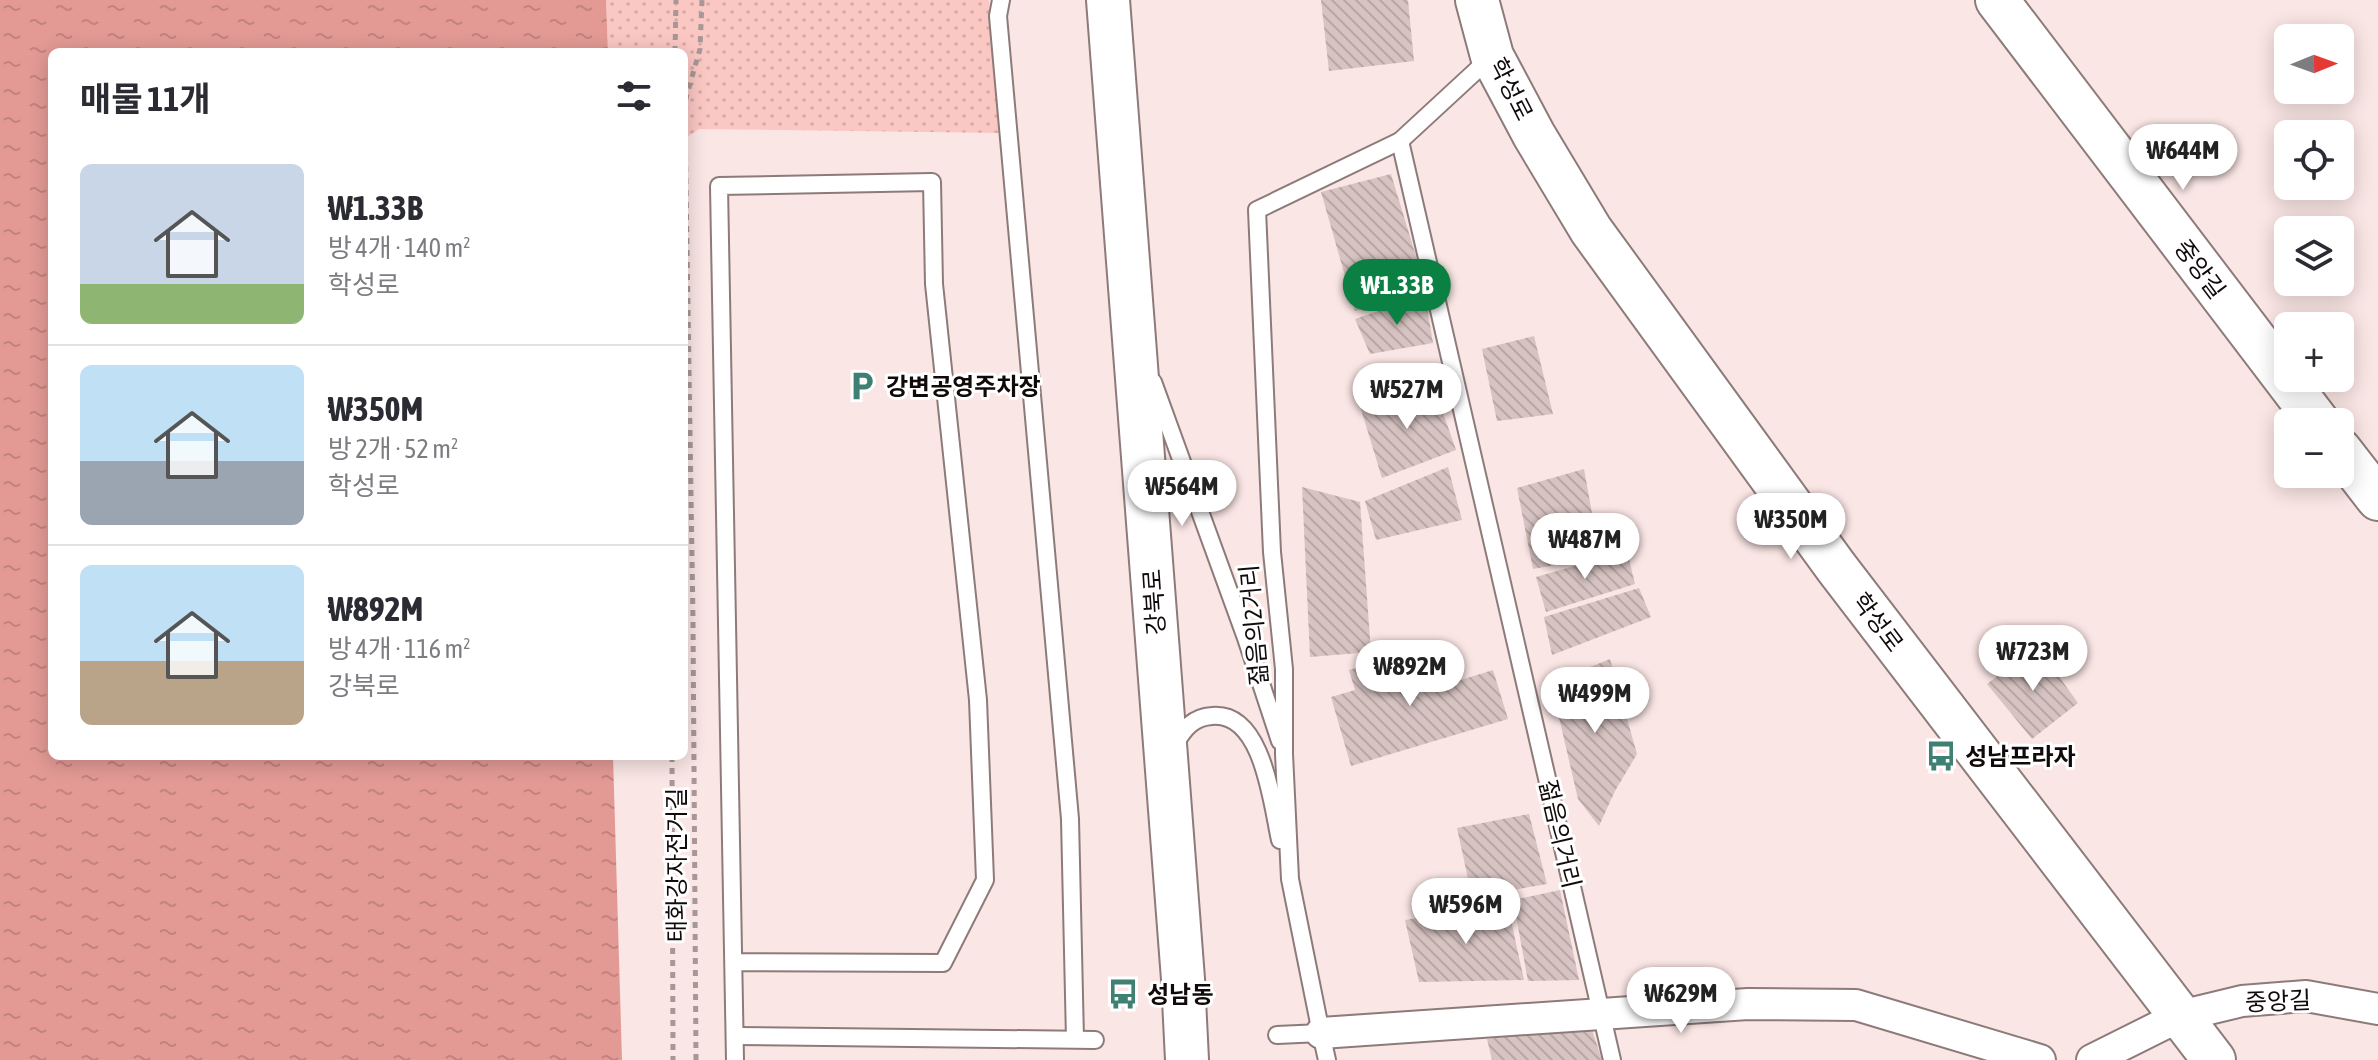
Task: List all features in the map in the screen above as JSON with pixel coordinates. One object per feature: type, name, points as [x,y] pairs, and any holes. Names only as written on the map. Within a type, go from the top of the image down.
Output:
[{"type":"street","name":"강북로","points":[[1108,0],[1187,1060]]},
{"type":"street","name":"학성로","points":[[1477,0],[1492,56],[1534,135],[1591,230],[1836,567],[2214,1060]]},
{"type":"street","name":"중앙길","points":[[1997,0],[2307,408]]},
{"type":"street","points":[[2354,468],[2378,499]]},
{"type":"street","name":"중앙길","points":[[2180,1016],[2242,1001],[2306,996],[2378,1009]]},
{"type":"street","points":[[1324,1047],[1602,1013],[1748,1004],[1856,1005],[2040,1060]]},
{"type":"street","points":[[2092,1060],[2180,1016]]},
{"type":"lane","points":[[1001,0],[998,16],[1070,819],[1075,1039]]},
{"type":"lane","name":"젊음의2거리","points":[[1324,1047],[1290,879],[1284,754],[1284,669],[1272,552],[1257,210],[1400,141],[1492,56]]},
{"type":"lane","name":"젊음의거리","points":[[1400,141],[1612,1060]]},
{"type":"lane","points":[[734,962],[943,963],[985,880],[978,700],[934,284],[932,182],[719,186],[735,1060]]},
{"type":"lane","points":[[1134,328],[1246,638],[1284,754]]},
{"type":"lane","points":[[1167,769],[1174,745],[1185,728],[1201,717],[1217,715],[1236,720],[1250,735],[1261,758],[1290,879]]},
{"type":"lane","points":[[1277,1035],[1324,1047]]},
{"type":"lane","points":[[735,1036],[1095,1040]]},
{"type":"path","points":[[675,48],[676,0]]},
{"type":"path","name":"태화강자전거길","points":[[688,91],[700,49],[702,0]]},
{"type":"path","name":"태화강자전거길","points":[[688,315],[696,1060]]},
{"type":"path","points":[[672,760],[673,1060]]},
{"type":"shaded area","points":[[606,0],[989,0],[1002,133],[699,129],[688,136],[688,48],[608,48]]},
{"type":"water","points":[[0,0],[606,0],[608,48],[48,48],[48,760],[613,760],[622,1060],[0,1060]]},
{"type":"building","points":[[1321,0],[1408,0],[1414,61],[1329,71]]},
{"type":"building","points":[[1391,174],[1426,289],[1355,311],[1321,192]]},
{"type":"building","points":[[1425,295],[1433,343],[1370,354],[1355,319]]},
{"type":"building","points":[[1534,336],[1553,414],[1497,421],[1482,349]]},
{"type":"building","points":[[1434,387],[1456,450],[1382,478],[1360,406]]},
{"type":"building","points":[[1448,467],[1462,520],[1376,540],[1365,501]]},
{"type":"building","points":[[1584,469],[1600,557],[1533,569],[1517,488]]},
{"type":"building","points":[[1302,487],[1360,502],[1371,652],[1310,657]]},
{"type":"building","points":[[1627,551],[1635,584],[1546,612],[1536,577]]},
{"type":"building","points":[[1639,588],[1651,617],[1552,655],[1544,617]]},
{"type":"building","points":[[2037,646],[2078,703],[2032,739],[1987,684]]},
{"type":"building","points":[[1413,651],[1425,691],[1493,670],[1508,719],[1351,766],[1331,697],[1355,690],[1349,670]]},
{"type":"building","points":[[1610,659],[1637,754],[1599,826],[1578,799],[1551,683]]},
{"type":"building","points":[[1529,814],[1547,884],[1472,897],[1457,828]]},
{"type":"building","points":[[1560,890],[1579,980],[1528,981],[1513,900]]},
{"type":"building","points":[[1507,902],[1524,980],[1419,982],[1405,920]]},
{"type":"building","points":[[1591,1027],[1602,1060],[1492,1060],[1487,1039]]},
{"type":"place","name":"강변공영주차장","points":[[862,386]]},
{"type":"place","name":"성남프라자","points":[[1941,756]]},
{"type":"place","name":"성남동","points":[[1123,994]]}]
